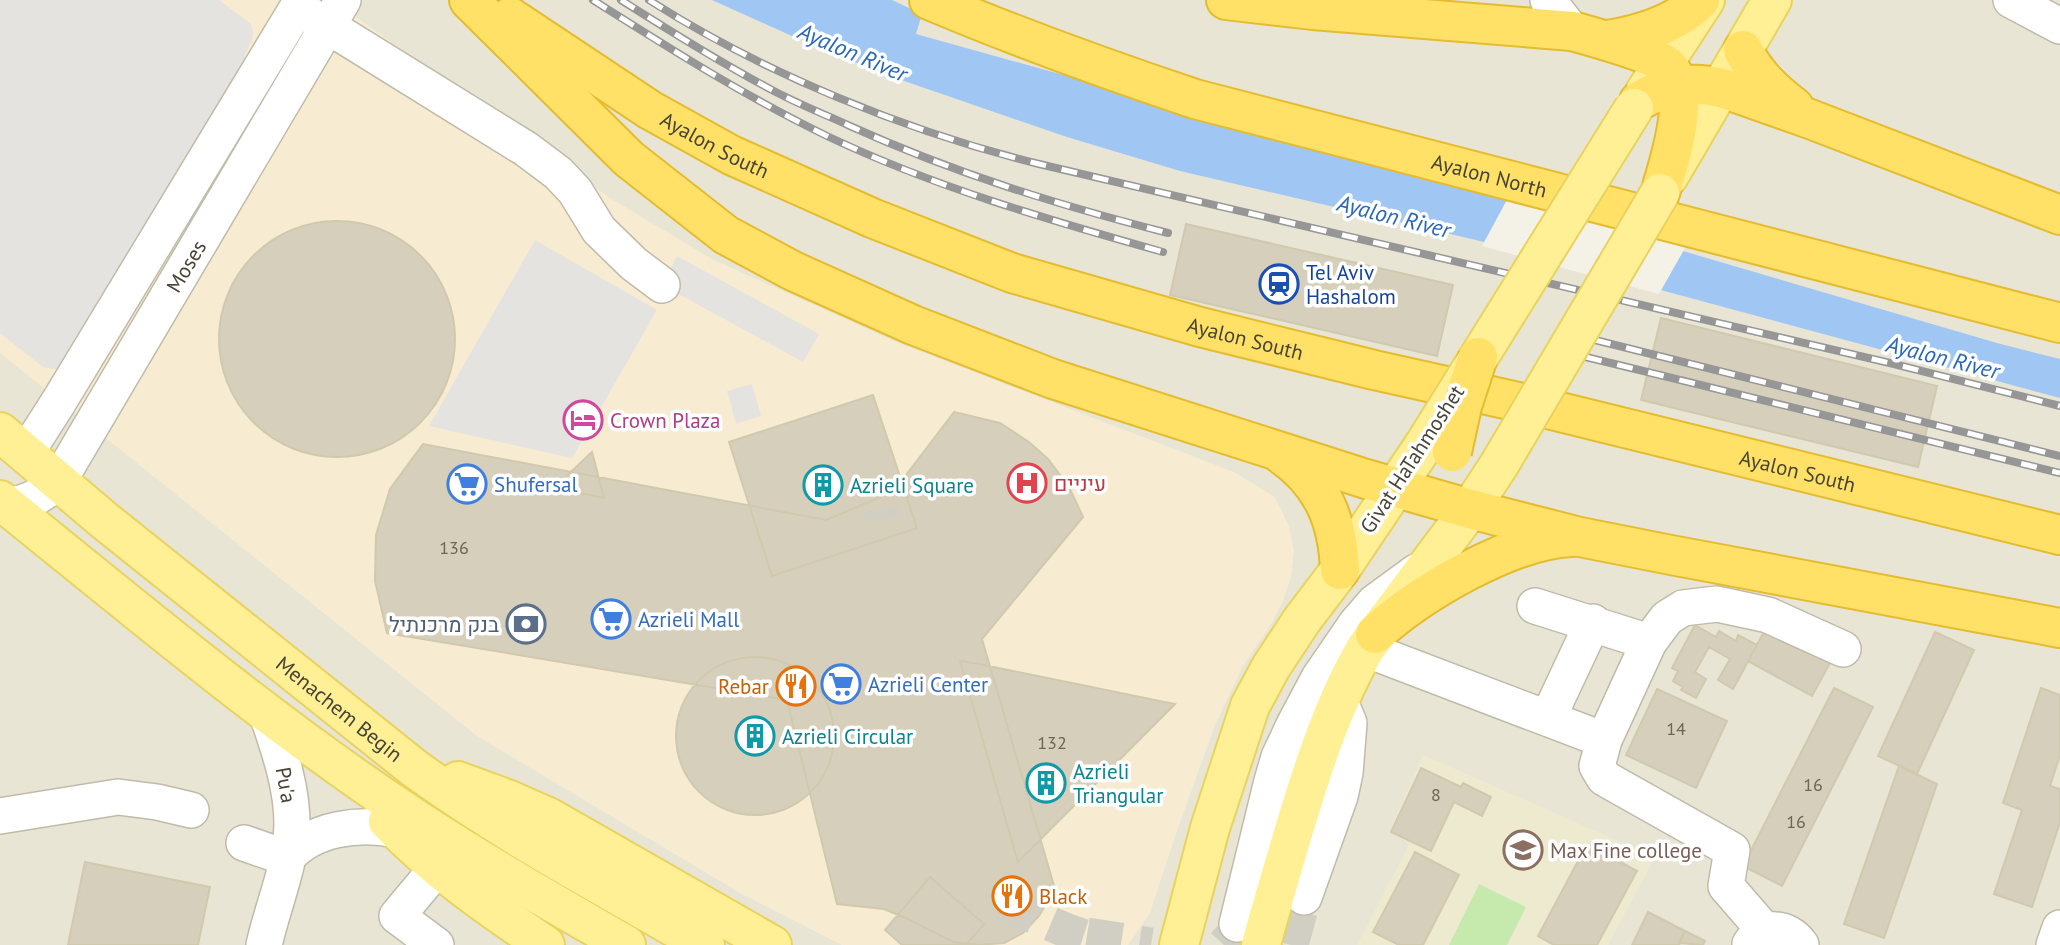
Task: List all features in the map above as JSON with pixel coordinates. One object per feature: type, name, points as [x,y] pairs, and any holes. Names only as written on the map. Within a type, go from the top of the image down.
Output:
[{"type":"highway","points":[[469,0],[629,159],[726,235],[793,271],[914,325],[1053,379],[1470,509],[1580,537],[2060,628]]},
{"type":"highway","name":"Ayalon South","points":[[485,0],[650,110],[731,155],[872,218],[1012,272],[1200,327],[1523,403],[2060,536]]},
{"type":"highway","name":"Ayalon North","points":[[929,0],[1080,61],[1195,99],[2060,323]]},
{"type":"highway","points":[[1226,0],[1590,36],[1628,37],[1665,23],[1702,0]]},
{"type":"highway","points":[[1590,36],[1679,99]]},
{"type":"highway","points":[[1743,50],[1765,84],[1810,119]]},
{"type":"highway","points":[[1679,99],[1707,85],[1721,88],[1810,119],[2060,215]]},
{"type":"highway","points":[[1660,193],[1675,140],[1679,99]]},
{"type":"highway","points":[[1470,509],[1455,490],[1451,463],[1438,449],[1462,406],[1478,357]]},
{"type":"highway","points":[[1273,449],[1304,474],[1327,505],[1336,534],[1340,570]]},
{"type":"highway","points":[[1370,642],[1392,619],[1434,590],[1488,562],[1535,543],[1580,537]]},
{"type":"main road","points":[[1478,357],[1636,105],[1679,99],[1702,0]]},
{"type":"main road","points":[[1721,88],[1773,4]]},
{"type":"main road","points":[[1249,934],[1336,704],[1370,642],[1470,509],[1499,465],[1660,193]]},
{"type":"main road","name":"Menachem Begin","points":[[13,443],[414,768],[455,798],[705,945]]},
{"type":"main road","name":"Givat HaTahmoshet","points":[[1178,937],[1250,706],[1270,667],[1340,570],[1395,487],[1438,449]]},
{"type":"main road","name":"Menachem Begin","points":[[4,503],[267,714],[325,756],[483,862],[626,945]]},
{"type":"main road","points":[[325,756],[415,849],[503,917],[545,945]]},
{"type":"main road","points":[[414,768],[469,784],[550,818],[772,945]]},
{"type":"street","points":[[1548,0],[1590,36]]},
{"type":"street","points":[[2011,0],[2060,26]]},
{"type":"street","points":[[295,2],[335,13],[558,173],[575,191],[599,230],[634,264],[662,285]]},
{"type":"street","name":"Moses","points":[[13,443],[73,380],[295,2]]},
{"type":"street","name":"Moses","points":[[4,503],[24,503],[37,498],[58,482],[335,13]]},
{"type":"street","points":[[1249,934],[1272,781],[1279,757],[1294,724],[1319,678],[1356,624],[1375,602],[1428,564]]},
{"type":"street","points":[[1801,945],[1796,938],[1782,930],[1757,938],[1726,886],[1732,850],[1604,778],[1597,766],[1604,740],[1649,642],[1667,618],[1683,608],[1717,604],[1768,615],[1843,649]]},
{"type":"street","points":[[1535,606],[1649,642]]},
{"type":"street","points":[[1548,718],[1592,622]]},
{"type":"street","points":[[1370,642],[1604,740]]},
{"type":"street","points":[[1304,897],[1340,796],[1345,773],[1349,723],[1344,711],[1336,704]]},
{"type":"street","name":"Pu'a","points":[[264,945],[287,858],[292,824],[289,789],[267,714]]},
{"type":"street","points":[[0,816],[118,797],[191,810]]},
{"type":"street","points":[[244,844],[287,858],[303,843],[333,831],[369,827],[396,830]]},
{"type":"street","points":[[436,945],[397,916],[438,867]]},
{"type":"street","points":[[2054,945],[2060,928]]},
{"type":"shaded area","points":[[0,0],[2060,0],[2060,945],[0,945]]},
{"type":"shaded area","points":[[0,0],[332,0],[610,198],[712,259],[896,342],[1234,472],[1275,497],[1289,526],[1294,552],[1291,577],[1283,601],[1243,666],[1215,725],[1150,913],[1128,945],[842,945],[740,893],[477,736],[0,353]]},
{"type":"shaded area","points":[[0,0],[219,0],[250,23],[253,31],[244,57],[247,65],[60,370],[43,367],[0,333]]},
{"type":"shaded area","points":[[535,240],[657,310],[572,458],[429,426]]},
{"type":"shaded area","points":[[677,256],[819,334],[803,362],[662,285]]},
{"type":"shaded area","points":[[752,384],[761,416],[736,424],[727,391]]},
{"type":"shaded area","name":"Max Fine college","points":[[1423,755],[1655,857],[1608,945],[1357,945],[1410,843],[1389,832]]},
{"type":"green space","points":[[1479,884],[1526,907],[1507,945],[1449,945]]},
{"type":"water","name":"Ayalon River","points":[[712,0],[892,0],[922,14],[916,34],[1447,182],[1997,343],[2060,359],[2060,398],[1476,240],[1180,171],[1067,137],[884,74]]},
{"type":"pier","points":[[1509,196],[1685,248],[1659,294],[1482,246]]},
{"type":"building","points":[[337,221],[360,223],[393,235],[412,248],[428,264],[441,283],[450,305],[455,339],[453,362],[441,395],[428,414],[412,430],[393,443],[371,452],[337,457],[314,455],[281,443],[262,430],[246,414],[233,395],[224,373],[219,339],[221,316],[233,283],[246,264],[262,248],[281,235],[303,226]]},
{"type":"building","points":[[1186,224],[1453,285],[1437,356],[1170,295]]},
{"type":"building","points":[[1661,318],[1937,386],[1918,467],[1641,400]]},
{"type":"building","name":"Azrieli Square","points":[[873,395],[917,528],[772,576],[729,442]]},
{"type":"building","name":"Azrieli Center","points":[[954,412],[1000,423],[1029,442],[1048,459],[1069,487],[1083,517],[982,639],[1055,889],[1039,916],[1023,933],[1004,943],[977,945],[953,942],[884,909],[837,904],[787,700],[387,633],[375,581],[376,535],[390,489],[423,444],[826,520],[893,492]]},
{"type":"building","points":[[592,452],[604,498],[554,488]]},
{"type":"building","points":[[1695,625],[1716,637],[1719,631],[1736,641],[1738,635],[1757,645],[1733,689],[1718,680],[1730,659],[1709,647],[1695,672],[1706,679],[1696,698],[1681,690],[1683,687],[1673,681],[1678,671],[1672,668]]},
{"type":"building","points":[[1766,628],[1830,663],[1812,696],[1748,661]]},
{"type":"building","points":[[1935,632],[1974,650],[1917,774],[1878,756]]},
{"type":"building","name":"Azrieli Circular","points":[[755,657],[785,663],[811,680],[828,706],[834,736],[828,766],[811,792],[785,809],[755,815],[725,809],[699,792],[682,766],[676,736],[682,706],[699,680],[725,663]]},
{"type":"building","name":"Azrieli Triangular","points":[[960,661],[979,664],[1175,704],[1018,862]]},
{"type":"building","points":[[1834,688],[1873,707],[1782,886],[1743,866]]},
{"type":"building","points":[[2041,688],[2060,695],[2060,755],[2050,786],[2060,789],[2060,822],[2032,907],[1994,894],[2022,810],[2003,803]]},
{"type":"building","points":[[1657,689],[1727,721],[1696,788],[1626,755]]},
{"type":"building","points":[[1899,766],[1937,784],[1884,938],[1844,924]]},
{"type":"building","points":[[1421,768],[1461,787],[1463,783],[1491,797],[1482,816],[1454,802],[1431,851],[1391,832]]},
{"type":"building","points":[[1587,844],[1637,871],[1597,945],[1554,945],[1538,936]]},
{"type":"building","points":[[1415,852],[1459,875],[1423,945],[1399,945],[1373,932]]},
{"type":"building","points":[[85,862],[210,887],[198,945],[68,945]]},
{"type":"building","points":[[930,877],[984,924],[966,945],[902,945],[885,930]]},
{"type":"building","points":[[1648,912],[1685,931],[1679,945],[1632,945]]},
{"type":"building","points":[[1685,931],[1705,941],[1703,945],[1679,943]]},
{"type":"tunnel","points":[[882,509],[884,519]]},
{"type":"tunnel","points":[[1291,945],[1304,897]]},
{"type":"tunnel","points":[[1002,903],[1070,932],[1110,945]]},
{"type":"tunnel","points":[[1224,945],[1233,935],[1237,924]]},
{"type":"tunnel","points":[[1087,935],[1151,945]]},
{"type":"railway","points":[[593,0],[737,88],[797,121],[867,154],[992,201],[1163,252]]},
{"type":"railway","points":[[621,0],[772,90],[889,143],[1007,187],[1168,233]]},
{"type":"railway","points":[[649,0],[693,27],[788,76],[888,117],[989,151],[1894,364],[2060,406]]},
{"type":"railway","points":[[1595,340],[2060,456]]},
{"type":"railway","points":[[1586,357],[2060,473]]},
{"type":"place","name":"Tel Aviv Hashalom","points":[[1279,284]]},
{"type":"place","name":"Crown Plaza","points":[[583,420]]},
{"type":"place","name":"עיניים","points":[[1027,483]]},
{"type":"place","name":"Shufersal","points":[[467,484]]},
{"type":"place","name":"Azrieli Square","points":[[823,485]]},
{"type":"place","name":"Azrieli Mall","points":[[611,619]]},
{"type":"place","name":"בנק מרכנתיל","points":[[526,624]]},
{"type":"place","name":"Azrieli Center","points":[[841,684]]},
{"type":"place","name":"Rebar","points":[[796,686]]},
{"type":"place","name":"Azrieli Circular","points":[[755,736]]},
{"type":"place","name":"Azrieli Triangular","points":[[1046,783]]},
{"type":"place","name":"Max Fine college","points":[[1523,850]]},
{"type":"place","name":"Black","points":[[1012,896]]}]
